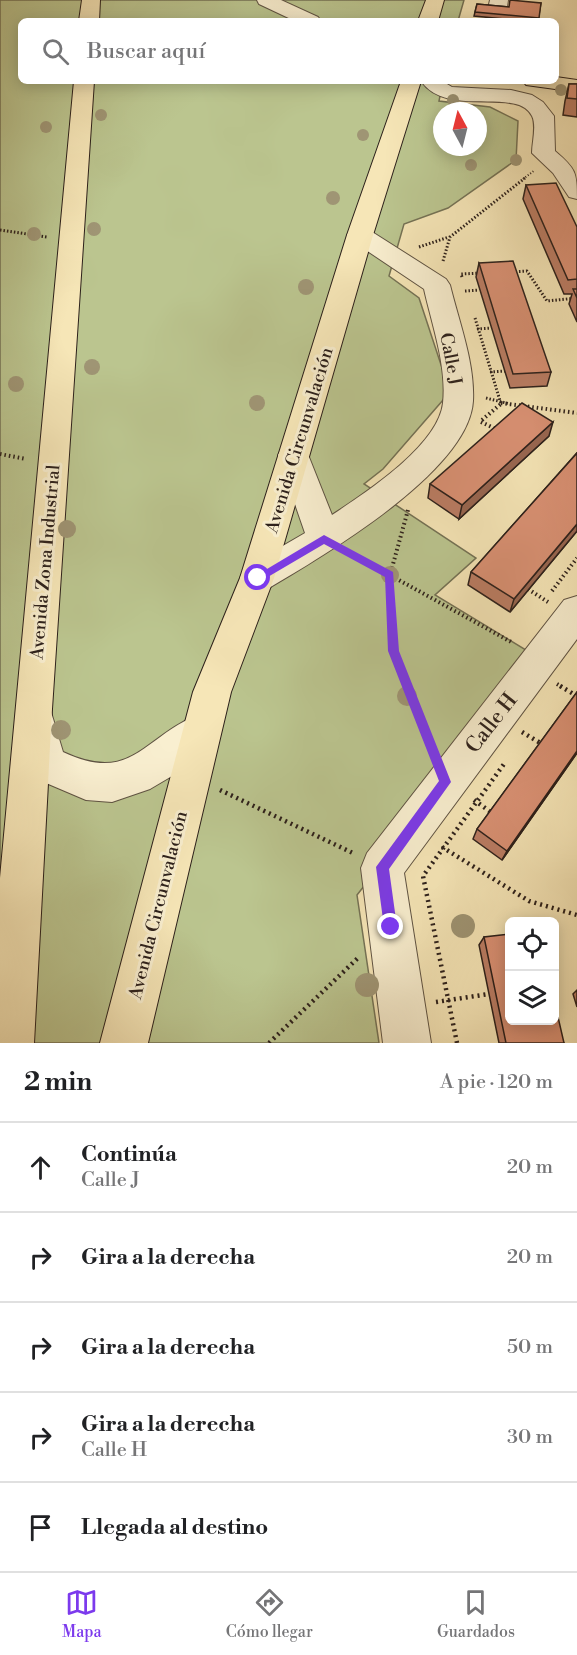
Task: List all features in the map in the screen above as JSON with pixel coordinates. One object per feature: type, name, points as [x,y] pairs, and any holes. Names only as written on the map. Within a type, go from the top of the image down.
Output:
[{"type":"main road","points":[[89,18],[91,0]]},
{"type":"main road","name":"Avenida Zona Industrial","points":[[10,1043],[33,709],[84,84]]},
{"type":"main road","name":"Avenida Circunvalación","points":[[124,1043],[200,732],[212,692],[258,578],[360,236],[410,84]]},
{"type":"main road","points":[[559,84],[577,86]]},
{"type":"street","points":[[266,0],[304,18]]},
{"type":"street","points":[[496,18],[499,0]]},
{"type":"street","points":[[434,84],[441,91],[503,96],[525,101],[538,109],[543,117],[543,153],[562,170],[577,192]]},
{"type":"street","points":[[360,236],[437,285]]},
{"type":"street","name":"Calle J","points":[[258,578],[324,539],[393,488],[421,463],[441,439],[457,410],[458,389],[437,285]]},
{"type":"street","points":[[294,455],[324,539]]},
{"type":"street","name":"Calle H","points":[[382,867],[427,838],[446,782],[577,610]]},
{"type":"street","points":[[33,709],[46,764],[75,778],[111,783],[138,774],[200,732]]},
{"type":"street","points":[[382,867],[405,1025]]},
{"type":"path","points":[[437,285],[450,237],[541,166],[543,153]]},
{"type":"path","points":[[0,230],[71,241]]},
{"type":"path","points":[[505,272],[527,271],[547,301],[577,298]]},
{"type":"path","points":[[470,300],[461,274],[483,273]]},
{"type":"path","points":[[472,310],[502,403]]},
{"type":"path","points":[[458,389],[502,403],[577,413]]},
{"type":"path","points":[[411,500],[390,575],[394,651],[446,782]]},
{"type":"path","points":[[324,539],[513,643]]},
{"type":"path","points":[[553,695],[566,678]]},
{"type":"path","points":[[519,742],[532,724]]},
{"type":"path","points":[[457,1043],[423,876],[427,838],[507,760]]},
{"type":"path","points":[[189,776],[382,867]]},
{"type":"path","points":[[427,838],[529,901],[577,915]]},
{"type":"path","points":[[269,1043],[391,927]]},
{"type":"path","points":[[405,1025],[448,1000],[489,994]]},
{"type":"green space","points":[[0,0],[464,0],[459,18],[18,18],[18,84],[442,84],[439,101],[448,102],[433,102],[433,156],[487,156],[487,107],[518,121],[516,160],[448,208],[404,224],[389,276],[419,298],[450,392],[383,469],[364,484],[476,558],[435,595],[526,650],[497,717],[357,895],[379,1043],[0,1043]]},
{"type":"building","points":[[510,0],[541,3],[539,18],[475,12],[477,4],[509,7]]},
{"type":"building","points":[[569,84],[577,84],[577,99],[567,98]]},
{"type":"building","points":[[556,183],[577,227],[577,279],[568,280],[526,185]]},
{"type":"building","points":[[513,261],[551,372],[513,374],[479,263]]},
{"type":"building","points":[[522,403],[553,422],[462,505],[430,484]]},
{"type":"building","points":[[577,453],[577,524],[514,599],[471,572]]},
{"type":"building","points":[[577,692],[577,751],[507,851],[477,829]]},
{"type":"building","points":[[505,935],[505,1025],[559,1025],[559,1021],[564,1043],[506,1043],[484,937]]},
{"type":"route","points":[[258,578],[324,539],[390,575],[394,651],[446,782],[382,867],[391,927]]}]
